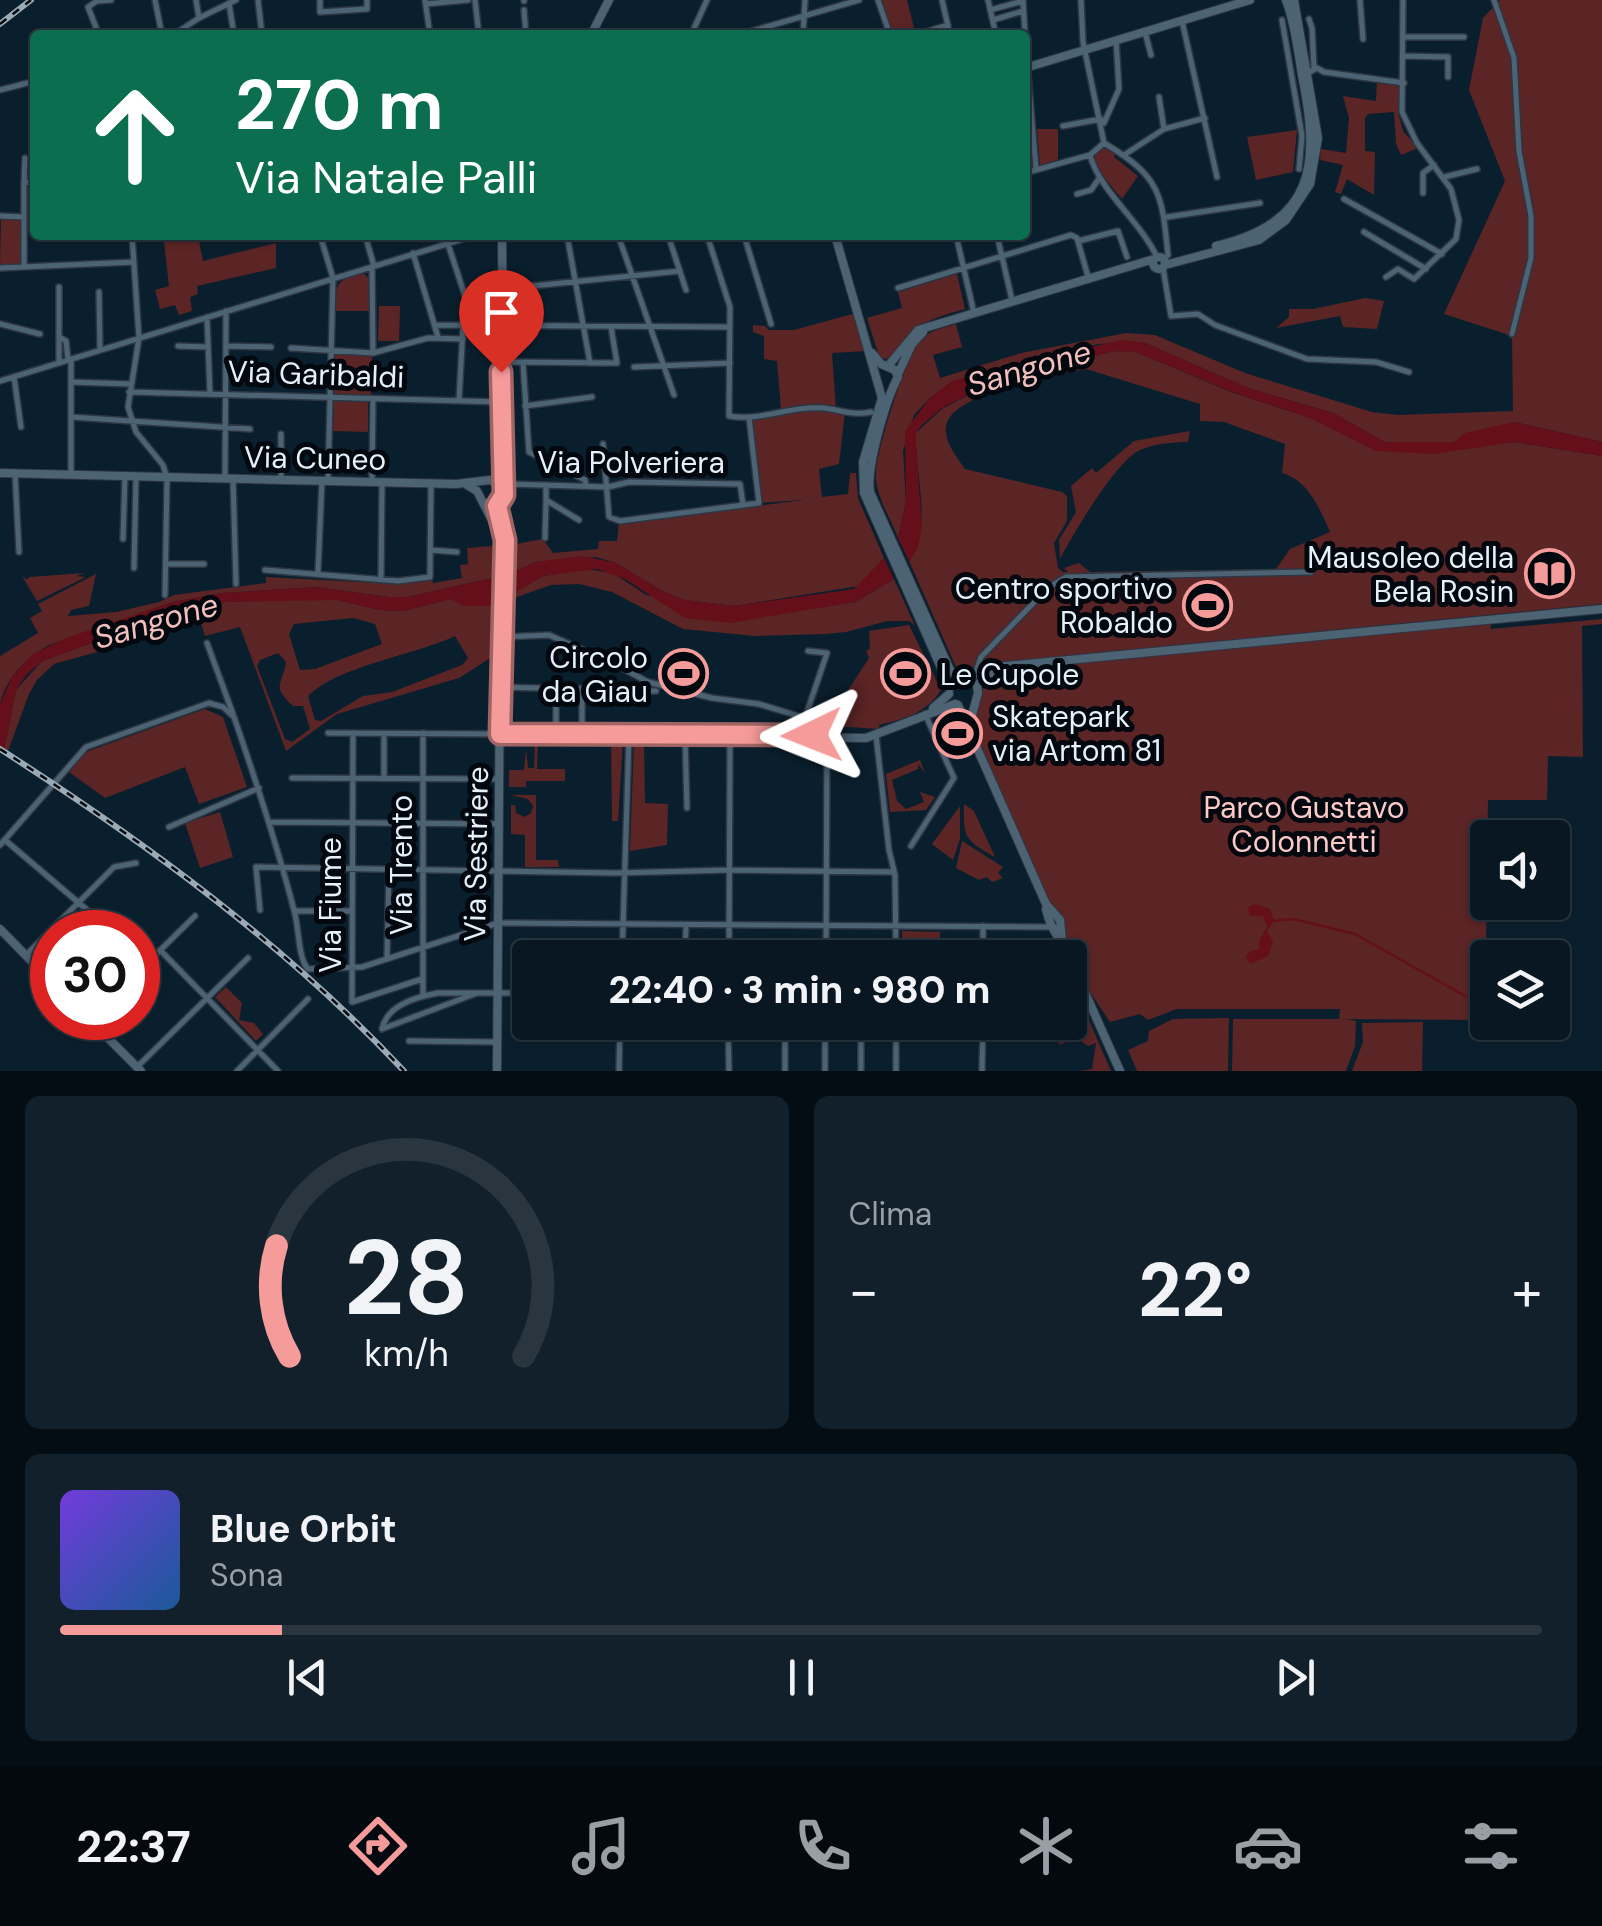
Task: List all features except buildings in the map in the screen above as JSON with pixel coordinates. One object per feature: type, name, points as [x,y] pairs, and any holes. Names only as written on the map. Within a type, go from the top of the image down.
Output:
[{"type":"street","points":[[97,30],[89,12],[91,4],[111,0]]},
{"type":"street","points":[[155,0],[161,30]]},
{"type":"street","points":[[196,0],[199,18]]},
{"type":"street","points":[[320,0],[320,12],[367,9],[367,0]]},
{"type":"street","points":[[429,30],[425,2],[471,0],[479,30]]},
{"type":"street","points":[[593,30],[608,0]]},
{"type":"street","points":[[692,30],[707,0]]},
{"type":"street","points":[[803,30],[805,0]]},
{"type":"street","points":[[755,30],[860,0]]},
{"type":"street","points":[[878,0],[888,30]]},
{"type":"street","points":[[942,0],[949,30]]},
{"type":"street","points":[[988,0],[995,30]]},
{"type":"street","points":[[990,10],[1023,0],[1025,30]]},
{"type":"street","points":[[1081,0],[1085,50],[1104,143]]},
{"type":"street","points":[[1030,67],[1250,0]]},
{"type":"street","points":[[1286,0],[1310,73]]},
{"type":"street","points":[[1294,0],[1310,73]]},
{"type":"street","points":[[1360,0],[1363,39]]},
{"type":"street","points":[[1386,277],[1398,268],[1414,279],[1456,239],[1459,220],[1456,201],[1444,177],[1406,126],[1402,112],[1403,0]]},
{"type":"street","points":[[1494,0],[1514,58],[1519,150],[1529,194],[1532,244],[1512,334]]},
{"type":"street","points":[[255,1],[261,30]]},
{"type":"street","points":[[181,30],[233,2],[234,30]]},
{"type":"street","points":[[524,10],[526,30]]},
{"type":"street","points":[[992,20],[1024,11]]},
{"type":"street","points":[[878,380],[918,330],[1256,235],[1268,228],[1292,204],[1312,153],[1309,18]]},
{"type":"street","points":[[1282,20],[1302,136],[1299,169]]},
{"type":"street","points":[[1182,21],[1217,177]]},
{"type":"street","points":[[932,30],[948,25]]},
{"type":"street","points":[[1144,32],[1151,55]]},
{"type":"street","points":[[1403,37],[1464,37]]},
{"type":"street","points":[[1101,122],[1119,89],[1116,40]]},
{"type":"street","points":[[1404,56],[1448,57],[1448,77]]},
{"type":"street","points":[[1292,79],[1324,72],[1404,83]]},
{"type":"street","points":[[0,90],[30,82]]},
{"type":"street","points":[[1159,97],[1164,129]]},
{"type":"street","points":[[1030,109],[1036,170]]},
{"type":"street","points":[[1124,155],[1164,129],[1205,118]]},
{"type":"street","points":[[1063,126],[1101,122]]},
{"type":"street","points":[[1104,143],[1124,155],[1154,184],[1166,217],[1161,260],[1170,316],[1198,314],[1215,325],[1307,359],[1376,362],[1409,372]]},
{"type":"street","points":[[1030,172],[1090,156],[1104,143]]},
{"type":"street","points":[[1090,156],[1098,177],[1125,207],[1161,260]]},
{"type":"street","points":[[24,266],[25,158]]},
{"type":"street","points":[[1423,193],[1423,173],[1434,165]]},
{"type":"street","points":[[1444,177],[1477,169]]},
{"type":"street","points":[[1077,194],[1095,187],[1098,177]]},
{"type":"street","points":[[24,183],[30,182]]},
{"type":"street","points":[[1344,199],[1442,254]]},
{"type":"street","points":[[1166,217],[1260,203]]},
{"type":"street","points":[[0,216],[24,217]]},
{"type":"street","points":[[898,288],[963,266],[1118,231],[1127,257]]},
{"type":"street","points":[[1364,232],[1426,268]]},
{"type":"street","points":[[1076,239],[1089,280]]},
{"type":"street","points":[[132,240],[139,338],[130,384],[130,420],[142,441],[164,465],[167,478],[165,595]]},
{"type":"street","points":[[318,572],[331,398],[333,278],[322,240]]},
{"type":"street","points":[[365,240],[373,266],[372,354]]},
{"type":"street","points":[[0,381],[455,240]]},
{"type":"street","points":[[501,550],[497,506],[504,498],[500,484],[502,240]]},
{"type":"street","points":[[569,240],[590,363]]},
{"type":"street","points":[[620,240],[674,395]]},
{"type":"street","points":[[670,240],[686,290]]},
{"type":"street","points":[[710,240],[730,307],[729,416],[821,408],[871,412]]},
{"type":"street","points":[[746,240],[771,324]]},
{"type":"street","points":[[836,240],[878,380],[882,406],[862,471],[870,502],[949,691],[1062,940]]},
{"type":"street","points":[[957,240],[974,312]]},
{"type":"street","points":[[998,240],[1012,302]]},
{"type":"street","points":[[448,244],[466,296]]},
{"type":"street","points":[[414,253],[439,338]]},
{"type":"street","points":[[0,268],[134,262]]},
{"type":"street","points":[[502,289],[680,271]]},
{"type":"street","points":[[58,287],[59,363]]},
{"type":"street","points":[[99,292],[100,350]]},
{"type":"street","points":[[226,311],[227,428],[236,584]]},
{"type":"street","points":[[207,317],[210,394]]},
{"type":"street","points":[[0,324],[40,334]]},
{"type":"street","points":[[870,502],[871,461],[892,386],[912,344],[934,324]]},
{"type":"street","points":[[436,325],[730,328]]},
{"type":"street","points":[[502,362],[617,363],[610,326]]},
{"type":"street","points":[[460,400],[463,327]]},
{"type":"street","points":[[58,337],[66,341],[70,359],[71,474]]},
{"type":"street","points":[[291,348],[372,354],[439,338],[463,339]]},
{"type":"street","points":[[867,342],[875,358],[898,374]]},
{"type":"street","points":[[178,346],[208,347]]},
{"type":"street","points":[[226,346],[271,347]]},
{"type":"street","points":[[523,362],[531,454],[577,473],[586,480],[586,486]]},
{"type":"street","points":[[634,367],[730,363]]},
{"type":"street","points":[[14,377],[20,427]]},
{"type":"street","points":[[878,380],[884,386],[892,386]]},
{"type":"street","points":[[71,382],[130,384]]},
{"type":"street","name":"Via Garibaldi","points":[[130,392],[502,402]]},
{"type":"street","points":[[526,406],[592,397]]},
{"type":"street","points":[[372,482],[374,399]]},
{"type":"street","points":[[71,417],[250,429]]},
{"type":"street","points":[[604,444],[609,518],[620,520],[759,503],[749,417]]},
{"type":"street","points":[[281,434],[281,480]]},
{"type":"street","name":"Via Cuneo","points":[[0,473],[484,482]]},
{"type":"street","points":[[15,474],[20,552]]},
{"type":"street","points":[[124,476],[124,539]]},
{"type":"street","points":[[134,568],[136,476]]},
{"type":"street","points":[[381,580],[382,482]]},
{"type":"street","points":[[477,491],[484,482],[500,484]]},
{"type":"street","points":[[266,570],[381,580],[430,577],[431,484]]},
{"type":"street","points":[[463,484],[477,491],[486,506],[495,522],[501,550]]},
{"type":"street","name":"Via Polveriera","points":[[500,484],[740,484],[743,504]]},
{"type":"street","points":[[545,538],[546,485]]},
{"type":"street","points":[[546,500],[579,520]]},
{"type":"street","points":[[486,506],[497,506]]},
{"type":"street","points":[[430,550],[457,552]]},
{"type":"street","name":"Via Sestriere","points":[[497,1071],[501,550]]},
{"type":"street","points":[[166,564],[204,564]]},
{"type":"street","points":[[974,740],[981,657],[1048,588],[1066,577],[1306,572]]},
{"type":"street","points":[[909,591],[950,670],[977,685]]},
{"type":"street","points":[[926,714],[949,691],[982,671],[1602,608]]},
{"type":"street","points":[[501,638],[549,635],[648,682],[772,707],[805,718],[811,725],[812,737]]},
{"type":"street","points":[[206,642],[259,788],[294,910],[303,965],[308,969],[351,969],[498,923],[1053,924]]},
{"type":"street","points":[[805,718],[827,653],[808,651]]},
{"type":"street","points":[[500,687],[656,691]]},
{"type":"street","points":[[556,688],[556,735]]},
{"type":"street","points":[[582,688],[582,735]]},
{"type":"street","points":[[328,733],[876,736],[926,714],[975,702]]},
{"type":"street","points":[[87,910],[3,842],[86,747],[201,704],[219,705],[234,717]]},
{"type":"street","points":[[911,846],[954,778],[926,714]]},
{"type":"street","name":"Via Trento","points":[[423,997],[424,733]]},
{"type":"street","name":"Via Fiume","points":[[353,734],[352,1002],[422,979]]},
{"type":"street","points":[[384,734],[384,779]]},
{"type":"street","points":[[622,940],[629,736]]},
{"type":"street","points":[[686,736],[686,808]]},
{"type":"street","points":[[729,940],[730,736]]},
{"type":"street","points":[[876,736],[888,850],[894,872],[896,940]]},
{"type":"street","points":[[826,738],[827,940]]},
{"type":"street","points":[[292,778],[500,779]]},
{"type":"street","points":[[169,827],[259,788]]},
{"type":"street","points":[[269,822],[499,824]]},
{"type":"street","points":[[26,955],[114,867],[136,863]]},
{"type":"street","points":[[260,910],[256,867],[894,872]]},
{"type":"street","points":[[387,958],[389,869]]},
{"type":"street","points":[[294,910],[352,911]]},
{"type":"street","points":[[195,916],[160,950],[278,1071]]},
{"type":"street","points":[[686,925],[686,940]]},
{"type":"street","points":[[983,926],[983,940]]},
{"type":"street","points":[[0,928],[30,959]]},
{"type":"street","points":[[126,1071],[137,1067],[248,958]]},
{"type":"street","points":[[477,993],[382,1029],[385,1018],[400,1005],[423,997],[438,993],[477,993],[512,993]]},
{"type":"street","points":[[1087,997],[1120,1071]]},
{"type":"street","points":[[237,1071],[308,999]]},
{"type":"street","points":[[111,1040],[137,1067]]},
{"type":"street","points":[[619,1071],[620,1040]]},
{"type":"street","points":[[728,1040],[728,1071]]},
{"type":"street","points":[[785,1040],[785,1071]]},
{"type":"street","points":[[825,1071],[826,1040]]},
{"type":"street","points":[[861,1040],[861,1071]]},
{"type":"street","points":[[896,1040],[896,1071]]},
{"type":"street","points":[[982,1071],[983,1040]]},
{"type":"street","points":[[409,1041],[497,1042]]},
{"type":"green space","points":[[882,0],[907,0],[914,30],[891,30]]},
{"type":"green space","points":[[1500,0],[1602,0],[1602,442],[1514,422],[1454,442],[1385,442],[1333,413],[1248,388],[1145,343],[1098,344],[953,381],[930,398],[914,415],[903,451],[906,502],[898,538],[876,480],[881,444],[900,382],[915,349],[929,334],[956,324],[962,347],[933,355],[940,378],[1021,353],[1126,333],[1155,335],[1245,373],[1372,412],[1398,415],[1513,411],[1512,339],[1444,314],[1505,181],[1469,90],[1483,18]]},
{"type":"green space","points":[[1377,82],[1398,84],[1402,90],[1398,112],[1403,131],[1418,148],[1401,155],[1396,144],[1394,112],[1368,114],[1365,151],[1375,152],[1374,195],[1347,179],[1341,194],[1335,192],[1343,165],[1320,160],[1321,149],[1346,153],[1349,118],[1343,96],[1376,101]]},
{"type":"green space","points":[[1037,129],[1058,129],[1058,160],[1040,165]]},
{"type":"green space","points":[[1297,130],[1293,172],[1256,180],[1247,137]]},
{"type":"green space","points":[[1102,148],[1116,151],[1114,157],[1138,176],[1122,199],[1098,170],[1093,153]]},
{"type":"green space","points":[[1,218],[22,219],[21,264],[0,264]]},
{"type":"green space","points":[[199,240],[203,261],[276,243],[276,268],[197,286],[198,294],[190,297],[192,311],[179,315],[175,305],[160,309],[155,290],[169,286],[164,242]]},
{"type":"green space","points":[[363,273],[371,280],[370,311],[336,311],[339,284]]},
{"type":"green space","points":[[957,274],[965,309],[914,330],[894,357],[879,356],[867,318],[902,308],[898,292]]},
{"type":"green space","points":[[1365,298],[1384,301],[1377,329],[1343,327],[1340,316],[1276,328],[1289,317],[1289,309],[1313,309]]},
{"type":"green space","points":[[379,306],[400,306],[399,341],[378,341]]},
{"type":"green space","points":[[856,313],[866,351],[832,353],[836,410],[845,412],[839,464],[819,469],[822,497],[848,494],[850,473],[856,473],[858,498],[884,558],[859,586],[734,606],[684,600],[616,563],[596,557],[536,562],[511,573],[511,545],[543,539],[553,553],[598,549],[599,541],[617,541],[619,523],[804,500],[759,503],[749,417],[781,410],[777,361],[764,359],[764,336],[753,332],[753,325],[769,330],[794,330]]},
{"type":"green space","points":[[1114,351],[1136,352],[1234,393],[1308,417],[1376,451],[1515,442],[1602,456],[1602,604],[1012,661],[984,666],[968,679],[957,669],[909,561],[922,515],[916,433],[942,409],[990,383]],"holes":[[[1086,369],[1200,404],[1200,421],[1224,422],[1285,444],[1282,473],[1306,489],[1330,532],[1290,549],[1276,569],[1090,572],[1079,563],[1063,572],[1058,568],[1054,543],[1067,521],[1067,496],[965,469],[946,433],[952,415],[984,395]]]},
{"type":"green space","points":[[335,353],[372,356],[371,396],[334,396]]},
{"type":"green space","points":[[334,401],[368,402],[368,432],[333,431]]},
{"type":"green space","points":[[1190,431],[1188,442],[1151,446],[1130,457],[1096,499],[1060,559],[1059,540],[1076,512],[1071,486],[1092,468],[1096,473],[1134,441]]},
{"type":"green space","points":[[493,546],[493,578],[407,597],[317,587],[223,593],[173,602],[49,645],[18,669],[0,704],[0,656],[38,633],[30,618],[42,611],[38,604],[96,574],[89,606],[71,610],[68,616],[116,612],[174,595],[266,583],[266,577],[398,584],[432,579],[433,583],[462,578],[460,565],[468,564],[467,548]]},
{"type":"green space","points":[[586,569],[613,573],[646,595],[764,616],[855,602],[894,579],[915,626],[910,621],[887,621],[846,632],[755,636],[683,629],[612,592],[579,584],[551,585],[517,597],[510,605],[514,590],[543,576]]},
{"type":"green space","points":[[85,573],[76,576],[86,577],[37,601],[22,576],[27,580]]},
{"type":"green space","points":[[451,599],[464,606],[493,606],[495,655],[459,678],[337,714],[286,751],[240,627],[205,636],[201,623],[54,664],[37,680],[8,751],[4,750],[16,690],[42,661],[127,630],[226,602],[337,600],[402,611]],"holes":[[[353,618],[375,624],[382,644],[315,669],[300,670],[289,634],[294,624]],[[455,636],[468,658],[462,665],[392,692],[363,696],[321,721],[315,720],[308,696],[321,685]],[[278,653],[286,662],[280,689],[293,706],[303,706],[310,729],[292,742],[285,739],[257,666],[260,660]]]},
{"type":"green space","name":"Parco Gustavo Colonnetti","points":[[1602,619],[1602,624],[1582,626],[1583,757],[1548,756],[1547,800],[1488,800],[1488,820],[1470,820],[1470,920],[1486,920],[1486,940],[1470,940],[1470,1020],[1345,1019],[1356,1021],[1355,1046],[1346,1071],[1232,1071],[1233,1019],[1339,1019],[1340,1009],[1177,1009],[1148,1020],[1140,1014],[1110,1022],[1087,988],[1087,940],[1066,940],[979,743],[978,704],[984,687],[997,671],[1490,621],[1491,629]]},
{"type":"green space","name":"Le Cupole","points":[[909,625],[941,690],[935,698],[914,714],[879,725],[879,729],[819,725],[824,717],[830,718],[869,658],[869,631]]},
{"type":"green space","points":[[205,709],[223,717],[247,787],[199,804],[185,767],[105,798],[69,772],[86,752]]},
{"type":"green space","points":[[538,739],[537,769],[565,769],[565,781],[526,781],[526,787],[509,787],[509,770],[524,770],[526,749],[528,768],[534,768]]},
{"type":"green space","points":[[611,741],[623,741],[618,821],[612,821]]},
{"type":"green space","points":[[634,741],[644,741],[645,803],[668,804],[667,845],[630,851]]},
{"type":"green space","points":[[920,760],[925,773],[918,764],[918,769],[892,780],[897,801],[906,809],[924,802],[920,792],[935,797],[926,810],[890,812],[886,774]]},
{"type":"green space","points":[[510,795],[536,795],[536,860],[558,860],[559,867],[525,867],[525,835],[511,834],[511,805],[525,817],[533,806],[528,799]]},
{"type":"green space","points":[[964,804],[974,811],[995,857],[968,837]]},
{"type":"green space","points":[[960,806],[960,839],[953,860],[932,844]]},
{"type":"green space","points":[[220,812],[233,857],[200,868],[185,823]]},
{"type":"green space","points":[[962,841],[1003,867],[998,873],[1003,878],[992,882],[987,877],[979,880],[956,868]]},
{"type":"green space","points":[[902,931],[940,932],[940,940],[902,940]]},
{"type":"green space","points":[[226,987],[242,1003],[239,1020],[254,1023],[263,1034],[256,1041],[215,997]]},
{"type":"green space","points":[[1087,1016],[1111,1071],[1079,1071],[1092,1069],[1096,1043],[1088,1046],[1079,1040],[1087,1040]]},
{"type":"green space","points":[[1229,1018],[1228,1071],[1137,1071],[1128,1050],[1148,1041],[1149,1031],[1173,1019]]},
{"type":"green space","points":[[1423,1022],[1422,1071],[1352,1071],[1363,1042],[1362,1023]]},
{"type":"water","name":"Sangone","points":[[1123,340],[1145,343],[1248,388],[1333,413],[1385,442],[1454,442],[1465,433],[1514,422],[1602,442],[1602,456],[1515,442],[1434,454],[1376,451],[1308,417],[1235,393],[1136,352],[1114,351],[990,383],[942,408],[922,425],[916,433],[916,447],[922,525],[918,548],[909,561],[898,538],[906,502],[905,431],[930,398],[952,381]]},
{"type":"water","points":[[583,556],[616,563],[684,600],[734,606],[854,589],[884,558],[894,579],[855,602],[730,623],[685,618],[625,579],[597,569],[543,576],[511,595],[511,573],[536,562]]},
{"type":"water","name":"Sangone","points":[[493,578],[493,606],[464,606],[451,599],[402,611],[336,600],[226,602],[127,630],[42,661],[26,675],[16,690],[4,750],[0,747],[0,704],[12,677],[33,654],[66,638],[173,602],[223,593],[317,587],[407,597]]},
{"type":"water","points":[[1255,904],[1270,909],[1274,921],[1267,931],[1273,942],[1268,956],[1250,964],[1246,957],[1259,949],[1267,927],[1263,916],[1250,916],[1248,907]]},
{"type":"waterway","points":[[1274,921],[1293,919],[1355,934],[1470,999]]},
{"type":"railway","points":[[0,24],[31,0]]},
{"type":"railway","points":[[0,749],[108,821],[263,938],[404,1071]]},
{"type":"place","name":"Mausoleo della Bela Rosin","points":[[1549,574]]},
{"type":"place","name":"Centro sportivo Robaldo","points":[[1208,605]]},
{"type":"place","name":"Circolo da Giau","points":[[683,674]]},
{"type":"place","name":"Le Cupole","points":[[905,674]]},
{"type":"place","name":"Skatepark via Artom 81","points":[[957,733]]},
{"type":"route","points":[[501,372],[504,495],[497,506],[505,542],[500,734],[812,735]]}]
